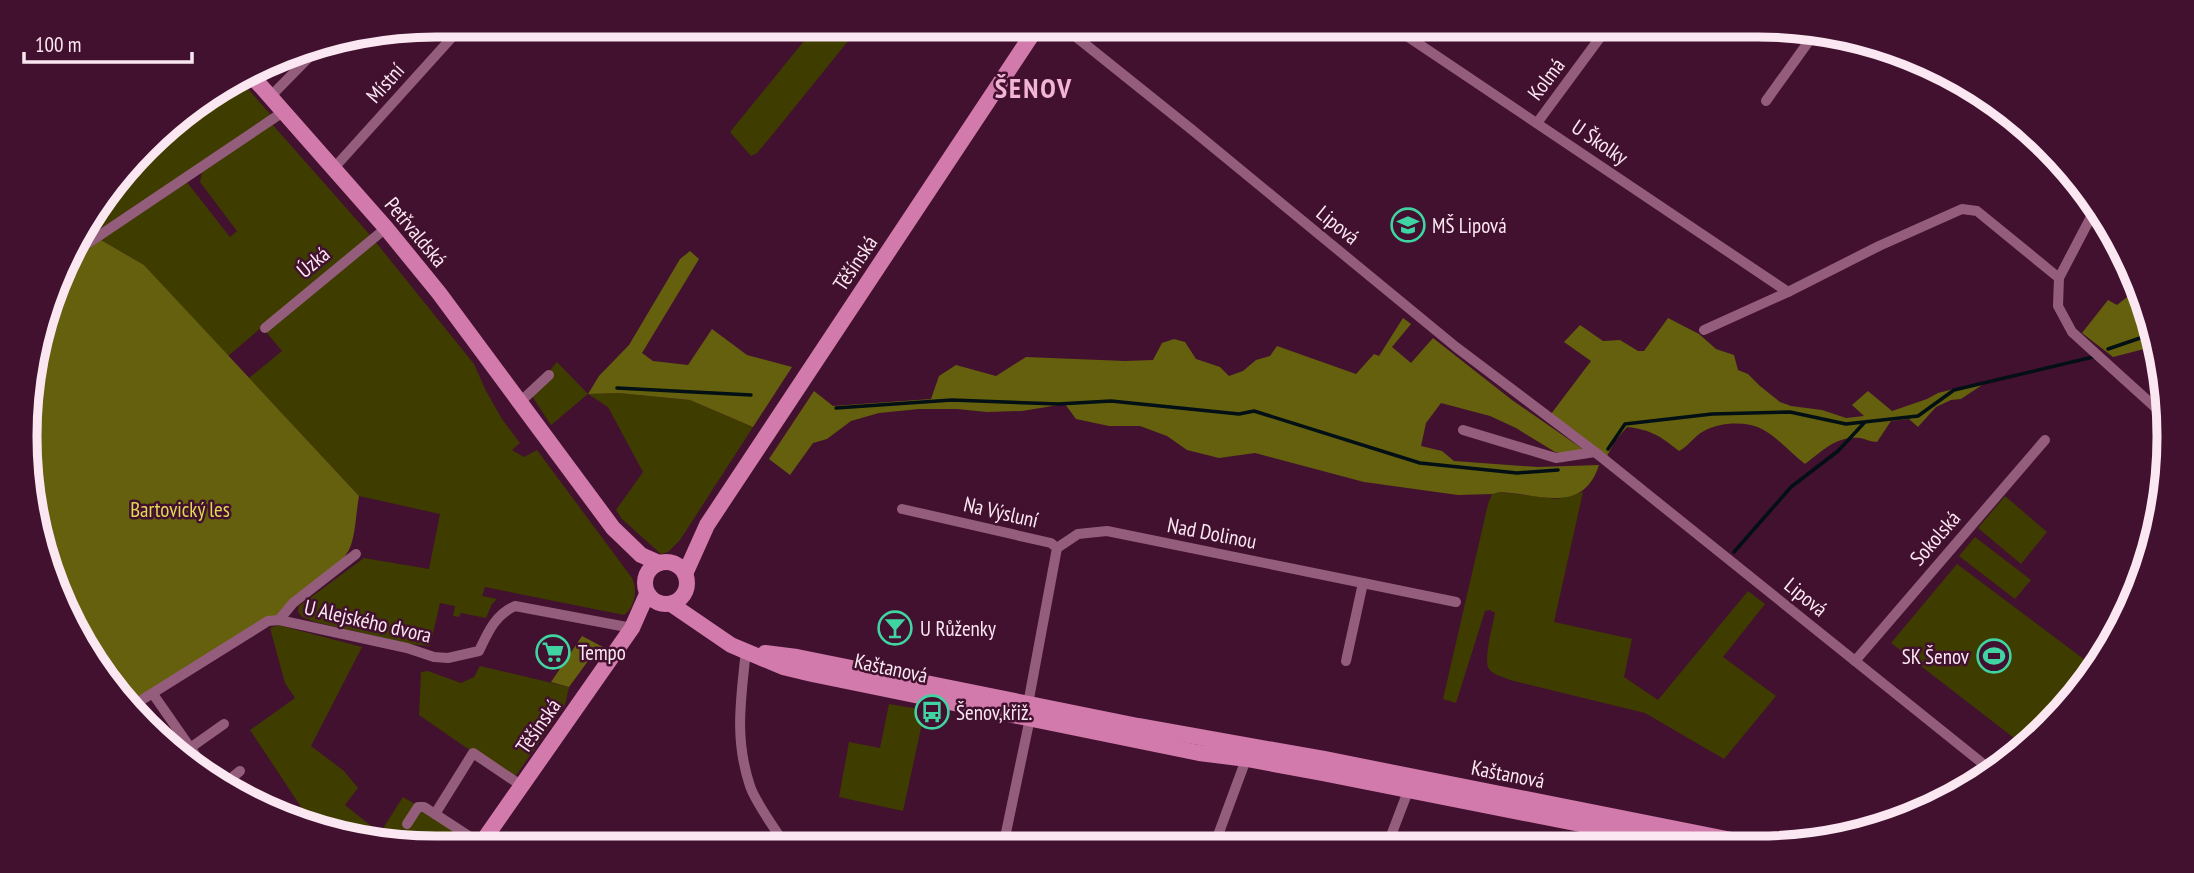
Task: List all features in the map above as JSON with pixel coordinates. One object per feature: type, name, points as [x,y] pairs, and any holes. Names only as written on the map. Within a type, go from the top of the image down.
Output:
[{"type":"main road","name":"Těšínská","points":[[685,582],[707,525],[1030,37]]},
{"type":"main road","name":"Petřvaldská","points":[[256,80],[386,228],[491,360],[519,402],[613,527],[640,555],[664,563]]},
{"type":"main road","name":"Těšínská","points":[[664,563],[707,525]]},
{"type":"main road","name":"Petřvaldská","points":[[613,527],[646,587]]},
{"type":"main road","points":[[685,582],[680,599],[666,604],[653,600],[646,587],[649,570],[664,563],[679,567],[704,627]]},
{"type":"main road","name":"Těšínská","points":[[491,836],[522,786],[632,628],[646,587]]},
{"type":"main road","name":"Těšínská","points":[[632,628],[666,604]]},
{"type":"main road","name":"Kaštanová","points":[[666,604],[727,643],[783,667],[812,674],[1029,711],[1199,753],[1249,752],[1707,836]]},
{"type":"main road","name":"Kaštanová","points":[[1410,783],[1646,836]]},
{"type":"street","name":"Místní","points":[[334,168],[452,37]]},
{"type":"street","name":"Lipová","points":[[1076,37],[1467,356],[1595,452],[1985,765]]},
{"type":"street","name":"U Školky","points":[[1408,37],[1788,292]]},
{"type":"street","name":"Kolmá","points":[[1537,123],[1600,37]]},
{"type":"street","points":[[1766,101],[1810,40]]},
{"type":"street","points":[[270,97],[308,58]]},
{"type":"street","points":[[86,245],[283,112]]},
{"type":"street","points":[[1704,330],[1962,209],[1977,211],[2059,278]]},
{"type":"street","points":[[2091,216],[2059,278],[2058,306],[2072,332],[2156,407]]},
{"type":"street","name":"Úzká","points":[[265,328],[386,228]]},
{"type":"street","points":[[519,402],[549,375]]},
{"type":"street","points":[[1463,430],[1556,458],[1595,452]]},
{"type":"street","name":"Sokolská","points":[[1855,661],[2045,440]]},
{"type":"street","name":"Na Výsluní","points":[[902,509],[1051,543],[1057,548],[1005,836]]},
{"type":"street","name":"Nad Dolinou","points":[[1057,548],[1078,534],[1107,531],[1456,603]]},
{"type":"street","name":"U Alejského dvora","points":[[279,620],[293,603],[356,554]]},
{"type":"street","points":[[1346,661],[1363,583]]},
{"type":"street","name":"U Alejského dvora","points":[[138,702],[268,621],[279,620],[448,658],[479,651],[491,625],[504,611],[515,606],[632,628]]},
{"type":"street","points":[[746,650],[740,692],[739,735],[751,789],[780,836]]},
{"type":"street","points":[[153,694],[196,756]]},
{"type":"street","points":[[190,748],[224,724]]},
{"type":"street","points":[[1218,836],[1249,752]]},
{"type":"street","points":[[435,814],[473,753],[522,786]]},
{"type":"street","points":[[230,779],[240,771]]},
{"type":"street","points":[[1391,836],[1410,783]]},
{"type":"street","points":[[407,824],[418,807],[424,807],[472,836]]},
{"type":"shaded area","points":[[807,37],[851,37],[757,153],[751,156],[730,132]]},
{"type":"shaded area","points":[[245,86],[271,115],[92,234],[119,193],[154,154],[193,119]]},
{"type":"shaded area","points":[[272,124],[370,235],[228,356],[144,265],[101,240],[186,181],[230,237],[237,231],[200,182],[202,172]]},
{"type":"shaded area","points":[[374,240],[474,364],[502,419],[520,443],[512,450],[524,457],[537,450],[632,578],[634,598],[631,608],[624,615],[485,587],[482,596],[497,599],[486,618],[461,613],[459,617],[453,616],[455,606],[440,603],[430,646],[410,644],[315,622],[302,617],[298,612],[299,606],[364,558],[429,569],[440,514],[359,496],[249,378],[282,351],[266,332]]},
{"type":"shaded area","points":[[557,362],[588,394],[551,425],[528,390],[542,380]]},
{"type":"shaded area","points":[[618,393],[690,400],[753,427],[680,540],[668,552],[661,554],[622,519],[616,510],[643,472],[608,407],[588,394]]},
{"type":"shaded area","points":[[1500,492],[1557,499],[1583,492],[1554,622],[1632,639],[1624,677],[1658,700],[1748,591],[1765,604],[1723,657],[1776,696],[1724,759],[1645,713],[1510,680],[1493,673],[1487,665],[1495,613],[1490,610],[1485,611],[1456,703],[1443,699],[1488,504],[1492,494]]},
{"type":"shaded area","points":[[2005,496],[2047,532],[2021,564],[1978,528]]},
{"type":"shaded area","points":[[1975,537],[2031,580],[2015,599],[1959,556]]},
{"type":"shaded area","name":"SK Šenov","points":[[1957,564],[2088,662],[2058,700],[2017,740],[1891,643]]},
{"type":"shaded area","points":[[278,625],[362,647],[311,746],[344,771],[358,788],[345,805],[379,832],[306,814],[250,730],[295,698],[285,683],[270,628]]},
{"type":"shaded area","points":[[480,666],[569,687],[565,705],[513,780],[419,715],[421,672],[428,671],[461,683],[474,677]]},
{"type":"shaded area","points":[[889,704],[925,710],[903,811],[839,797],[849,742],[880,748]]},
{"type":"shaded area","points":[[403,797],[469,836],[380,832]]},
{"type":"green space","name":"Bartovický les","points":[[101,240],[144,265],[359,496],[353,539],[345,557],[293,599],[284,608],[279,620],[139,703],[104,659],[78,613],[50,540],[40,489],[37,436],[44,359],[58,308],[81,254]]},
{"type":"green space","points":[[690,251],[699,259],[642,353],[653,361],[688,365],[712,329],[747,355],[792,367],[753,427],[690,400],[618,393],[588,394],[599,376],[629,345],[680,259]]},
{"type":"green space","points":[[2131,294],[2147,348],[2113,357],[2082,333],[2108,300],[2117,305]]},
{"type":"green space","points":[[1403,318],[1411,324],[1392,347],[1411,363],[1433,338],[1512,400],[1584,450],[1565,454],[1555,452],[1490,416],[1441,403],[1426,423],[1421,446],[1442,451],[1454,461],[1538,467],[1599,465],[1592,481],[1582,491],[1558,498],[1500,492],[1458,495],[1364,482],[1255,453],[1219,458],[1187,450],[1167,436],[1140,426],[1109,426],[1076,419],[1065,404],[1022,411],[919,409],[879,413],[851,421],[827,439],[813,443],[790,475],[769,459],[814,391],[833,406],[931,399],[939,376],[956,365],[996,376],[1026,357],[1153,360],[1162,343],[1174,339],[1185,342],[1196,359],[1220,367],[1229,376],[1243,371],[1256,360],[1270,356],[1277,346],[1356,374],[1374,354],[1379,356]]},
{"type":"green space","points":[[1668,318],[1699,334],[1716,349],[1734,355],[1738,370],[1748,374],[1780,402],[1822,410],[1846,418],[1864,416],[1852,405],[1868,391],[1892,411],[1938,393],[1978,383],[1982,385],[1961,399],[1936,407],[1918,427],[1909,419],[1891,421],[1877,442],[1860,438],[1837,441],[1805,464],[1768,432],[1756,426],[1741,424],[1710,428],[1679,451],[1655,434],[1627,427],[1606,458],[1551,414],[1591,361],[1564,342],[1580,325],[1603,341],[1620,340],[1638,351],[1644,351]]},
{"type":"green space","points":[[582,636],[603,647],[588,661],[569,687],[551,682]]},
{"type":"waterway","points":[[2108,349],[2145,336]]},
{"type":"waterway","points":[[1608,449],[1625,424],[1712,414],[1790,412],[1846,424],[1918,416],[1954,390],[2093,357]]},
{"type":"waterway","points":[[617,388],[751,395]]},
{"type":"waterway","points":[[836,408],[952,400],[1058,404],[1111,401],[1239,414],[1254,411],[1420,463],[1517,473],[1558,470]]},
{"type":"waterway","points":[[1734,552],[1791,487],[1838,451],[1864,423]]},
{"type":"place","name":"MŠ Lipová","points":[[1408,225]]},
{"type":"place","name":"U Růženky","points":[[895,628]]},
{"type":"place","name":"Tempo","points":[[553,652]]},
{"type":"place","name":"SK Šenov","points":[[1994,656]]},
{"type":"place","name":"Šenov,křiž.","points":[[932,712]]},
{"type":"district","name":"ŠENOV","points":[[1034,87]]}]
